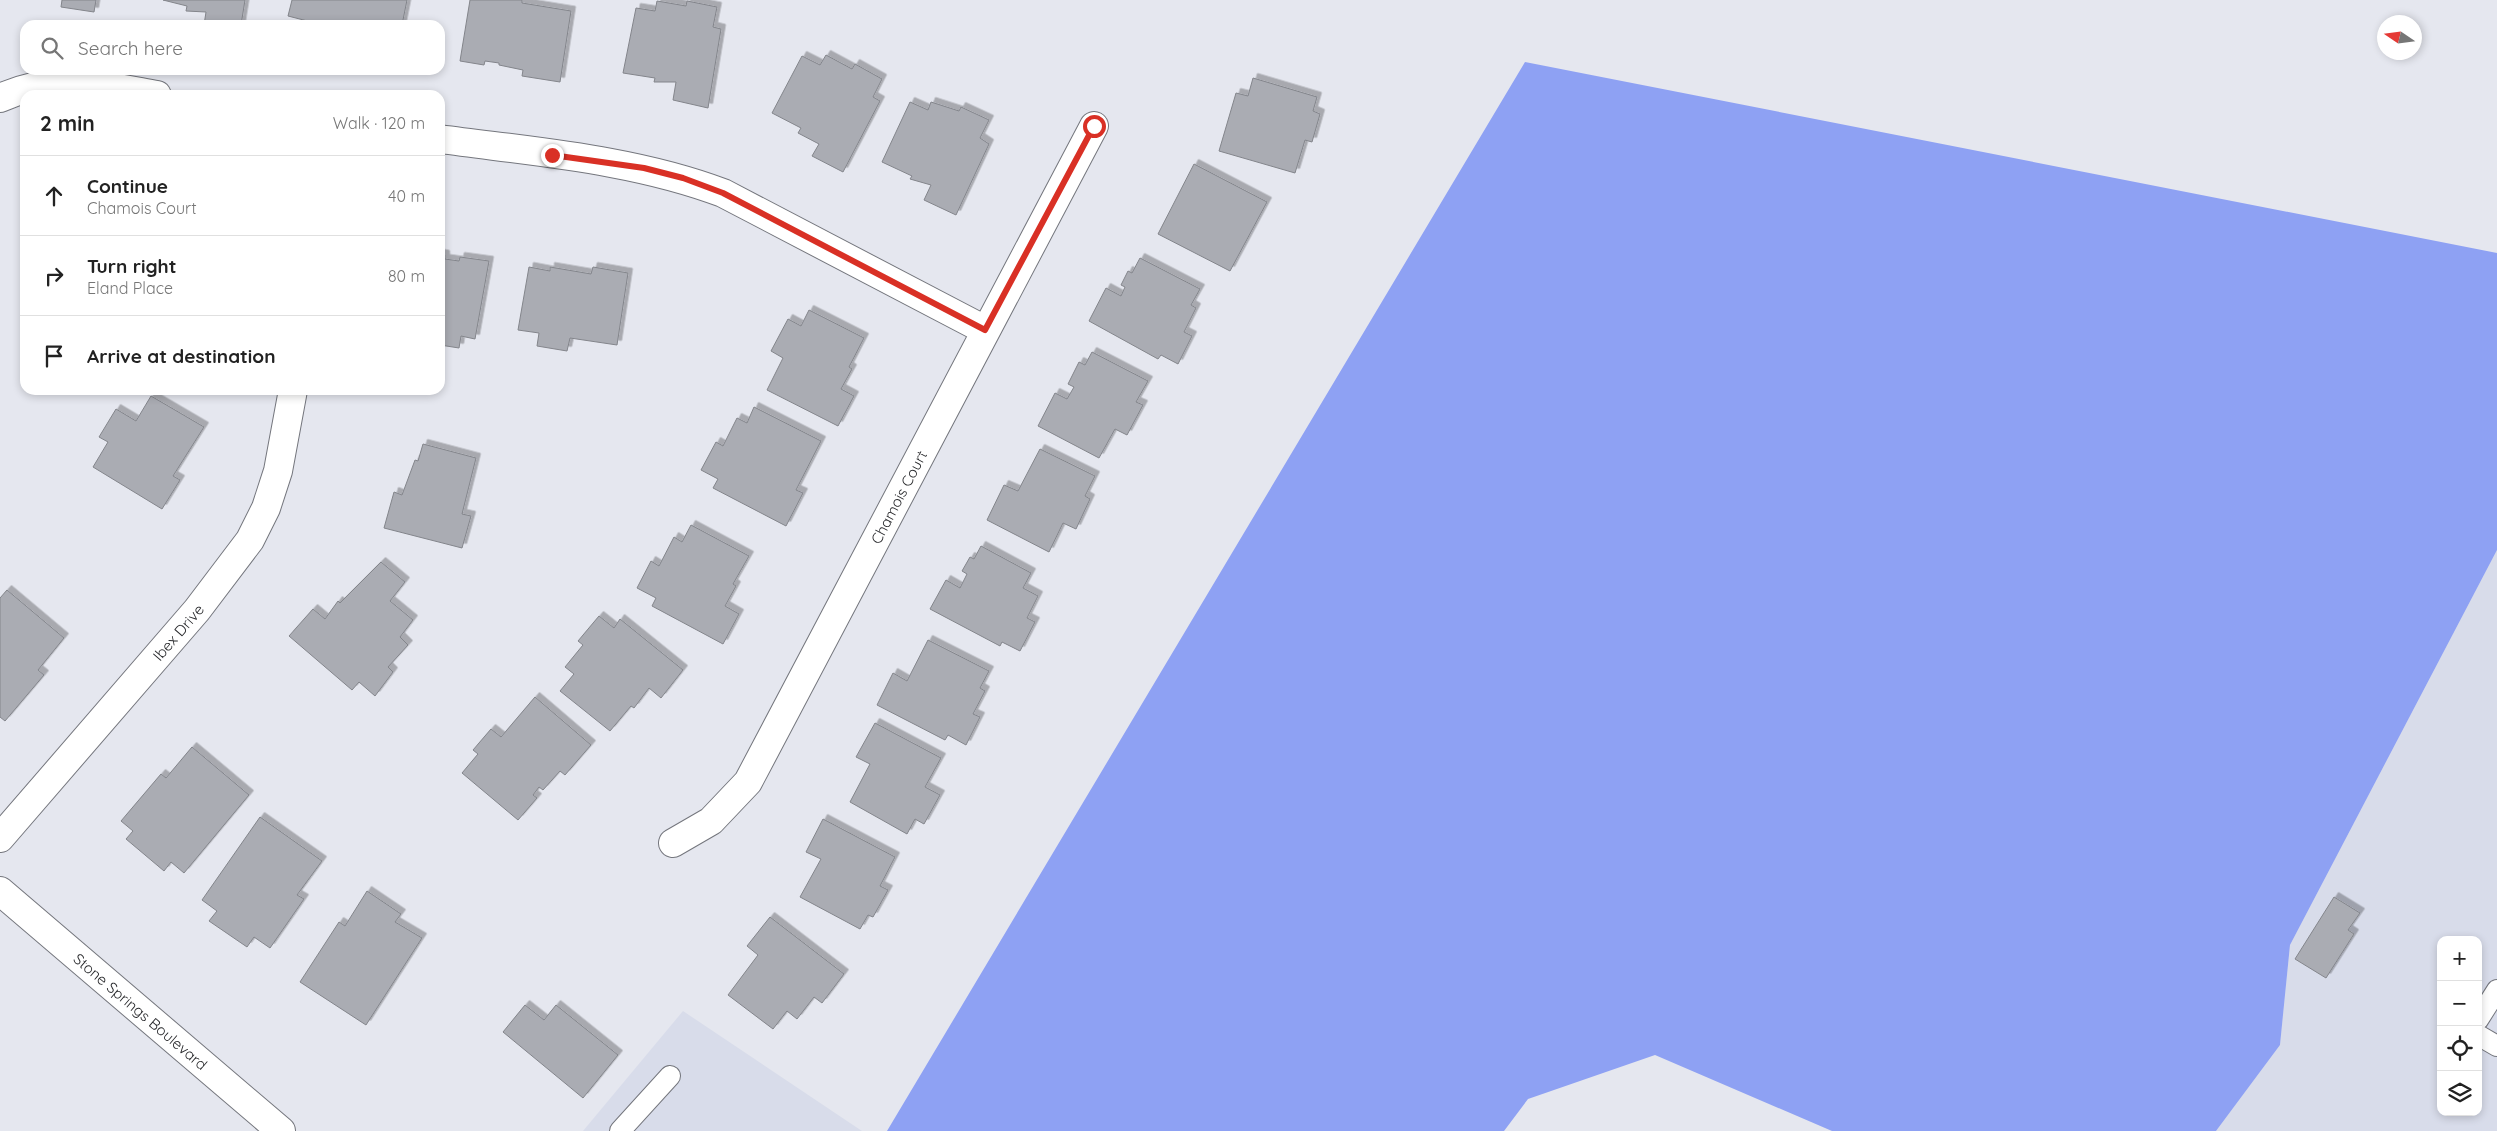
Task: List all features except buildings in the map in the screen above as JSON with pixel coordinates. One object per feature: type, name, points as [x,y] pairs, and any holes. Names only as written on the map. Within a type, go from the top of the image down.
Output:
[{"type":"street","points":[[0,98],[22,88],[79,82],[127,90]]},
{"type":"street","name":"Chamois Court","points":[[673,843],[711,821],[748,782],[1094,126]]},
{"type":"street","points":[[445,140],[598,161],[683,178],[723,193],[985,330]]},
{"type":"street","name":"Ibex Drive","points":[[0,838],[197,610],[250,540],[266,508],[278,471],[292,395]]},
{"type":"street","name":"Stone Springs Boulevard","points":[[0,891],[281,1131]]},
{"type":"lane","points":[[2482,1014],[2497,990]]},
{"type":"lane","points":[[2482,1037],[2497,1046]]},
{"type":"lane","points":[[620,1131],[670,1076]]},
{"type":"shaded area","points":[[1525,62],[2497,253],[2497,550],[2290,945],[2280,1045],[2216,1131],[1832,1131],[1655,1055],[1528,1099],[1504,1131],[887,1131]]},
{"type":"shaded area","points":[[2497,550],[2497,1131],[2216,1131],[2280,1045],[2290,945]]},
{"type":"shaded area","points":[[683,1011],[862,1131],[583,1131]]},
{"type":"route","points":[[552,155],[644,168],[683,178],[723,193],[985,330],[1094,126]]}]
